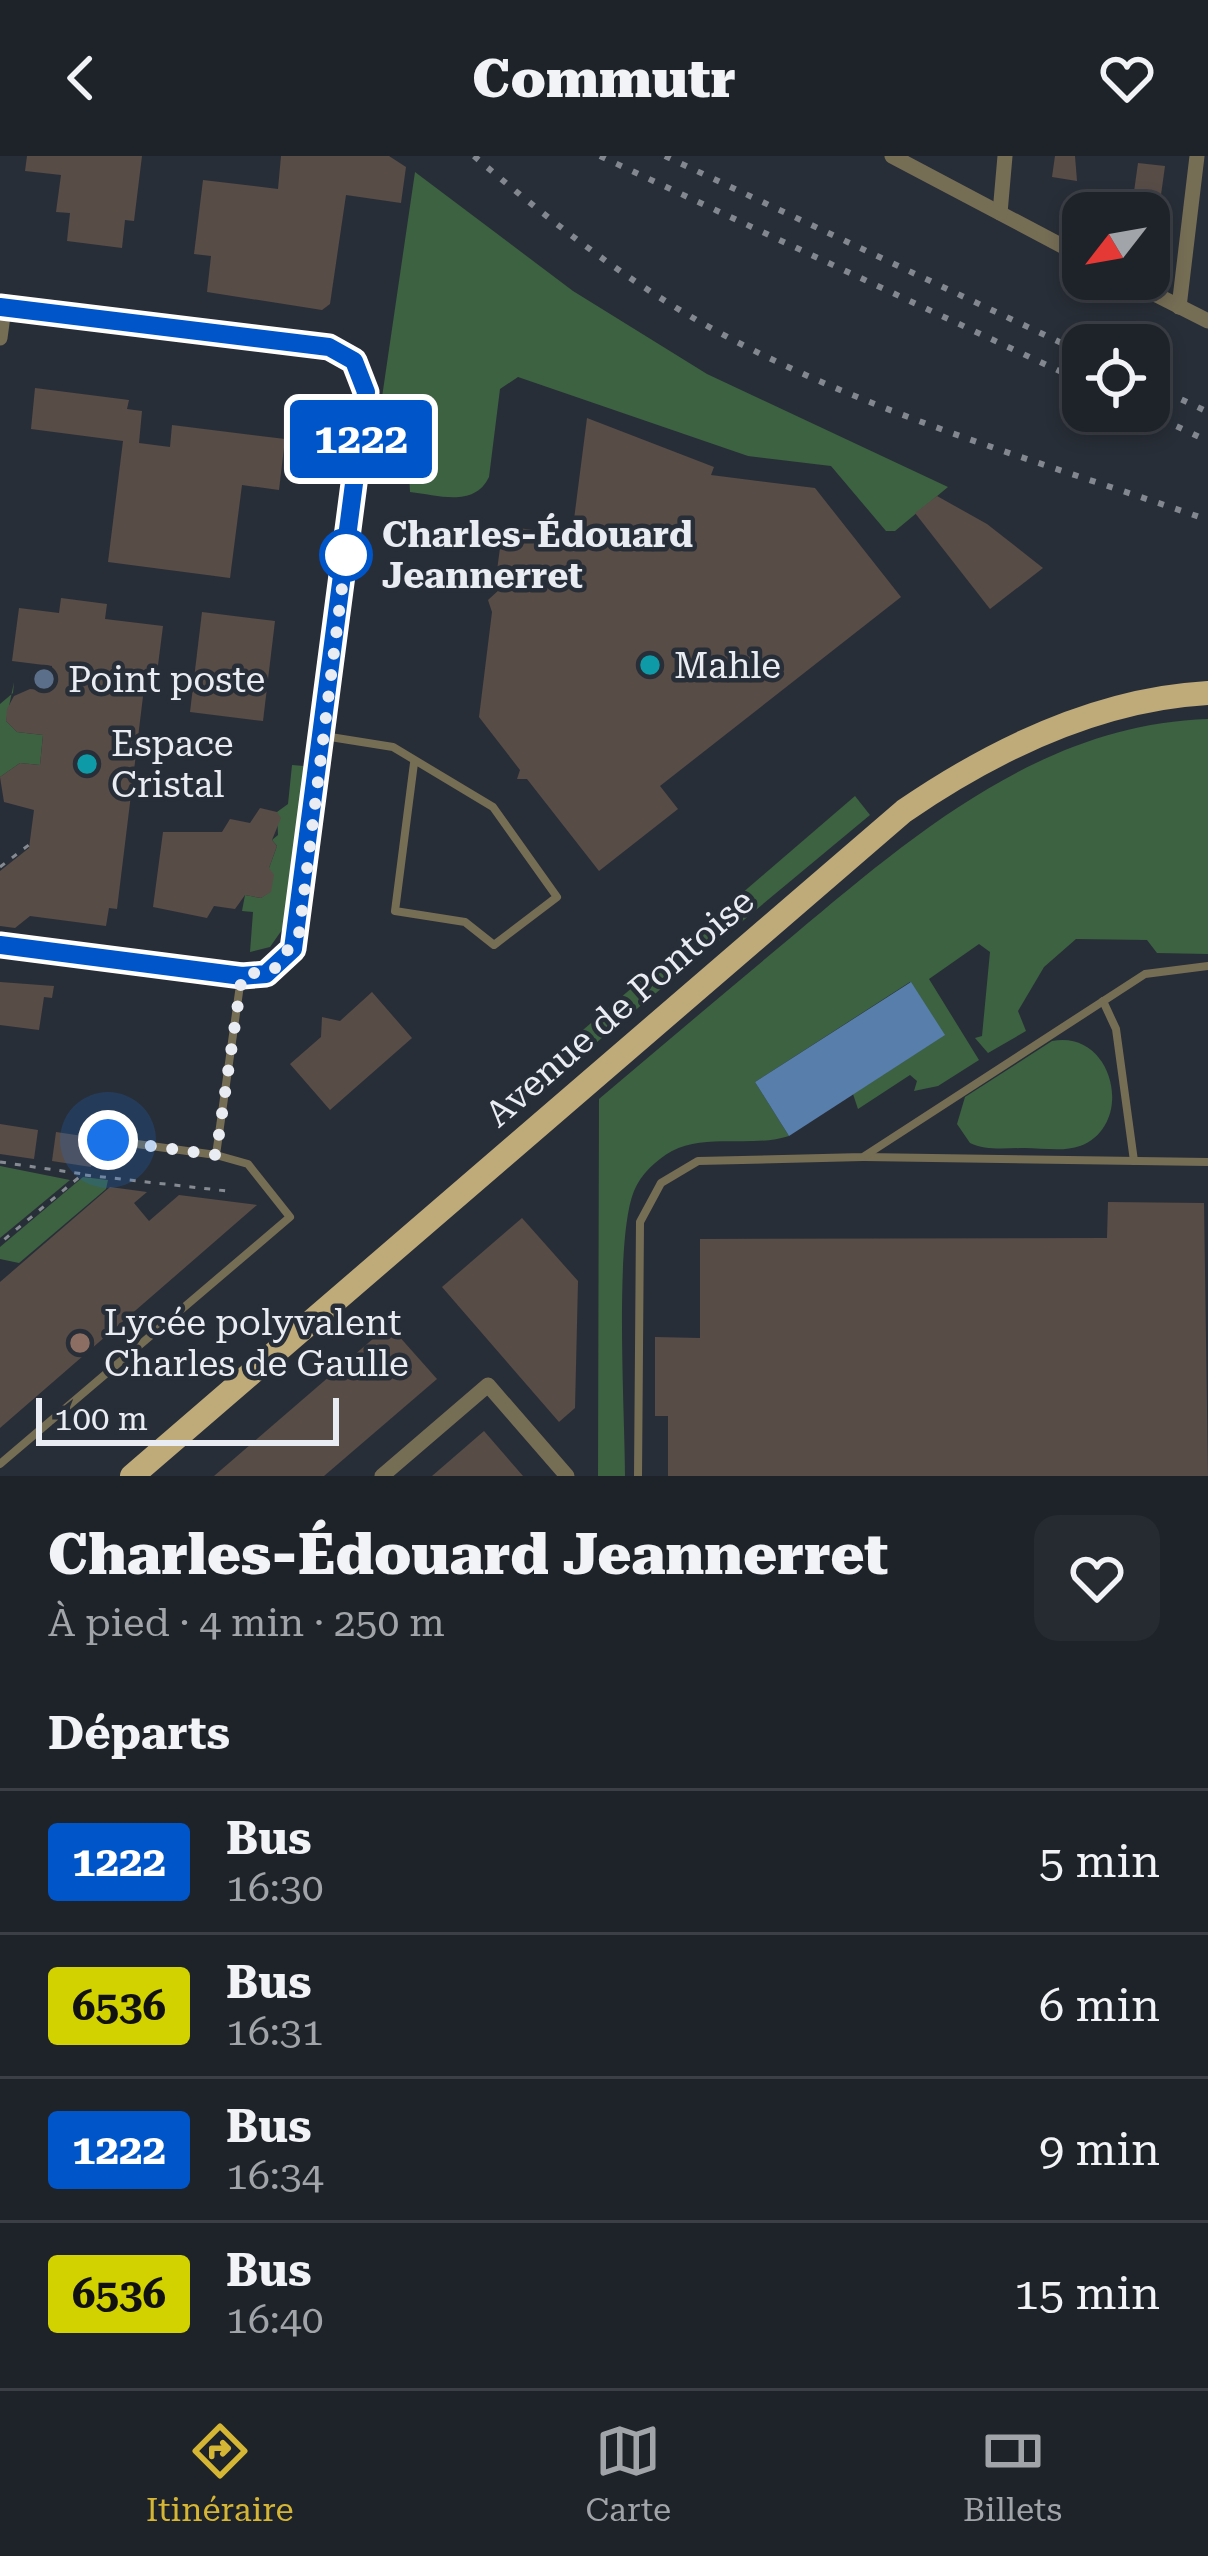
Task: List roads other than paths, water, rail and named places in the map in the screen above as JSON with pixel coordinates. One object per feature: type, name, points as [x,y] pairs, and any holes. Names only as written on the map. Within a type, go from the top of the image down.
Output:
[{"type":"main road","name":"Avenue de Pontoise","points":[[132,1476],[904,811],[1012,747],[1078,720],[1144,702],[1208,693]]},
{"type":"street","points":[[892,156],[1062,246]]},
{"type":"street","points":[[1000,213],[1005,156]]},
{"type":"street","points":[[1179,308],[1197,156]]},
{"type":"street","points":[[1164,300],[1208,321]]},
{"type":"street","points":[[0,338],[2,308],[329,347],[348,354],[360,368],[366,392],[299,934],[275,968],[242,976],[0,945]]},
{"type":"street","points":[[382,1476],[488,1385],[567,1476]]},
{"type":"lane","points":[[324,736],[393,747],[493,807],[557,897],[494,945],[465,922],[395,911],[414,763]]},
{"type":"lane","points":[[863,1157],[1145,974],[1208,966]]},
{"type":"lane","points":[[216,1155],[242,976]]},
{"type":"lane","points":[[1103,1001],[1116,1029],[1134,1161]]},
{"type":"lane","points":[[0,1464],[290,1217],[248,1165],[216,1155],[108,1140]]},
{"type":"lane","points":[[638,1476],[640,1222],[662,1184],[698,1161],[863,1157],[1208,1162]]},
{"type":"water","points":[[911,982],[945,1035],[789,1136],[755,1082]]},
{"type":"railway","points":[[474,156],[623,273],[720,333],[778,362],[960,436],[1208,520]]},
{"type":"railway","points":[[600,156],[1062,372]]},
{"type":"railway","points":[[665,156],[1062,343]]},
{"type":"railway","points":[[1170,394],[1208,412]]},
{"type":"railway","points":[[1170,423],[1208,441]]},
{"type":"place","name":"Charles-Édouard Jeannerret","points":[[346,555]]},
{"type":"place","name":"Mahle","points":[[650,665]]},
{"type":"place","name":"Point poste","points":[[44,679]]},
{"type":"place","name":"Espace Cristal","points":[[87,764]]},
{"type":"place","name":"Lycée polyvalent Charles de Gaulle","points":[[80,1343]]}]
